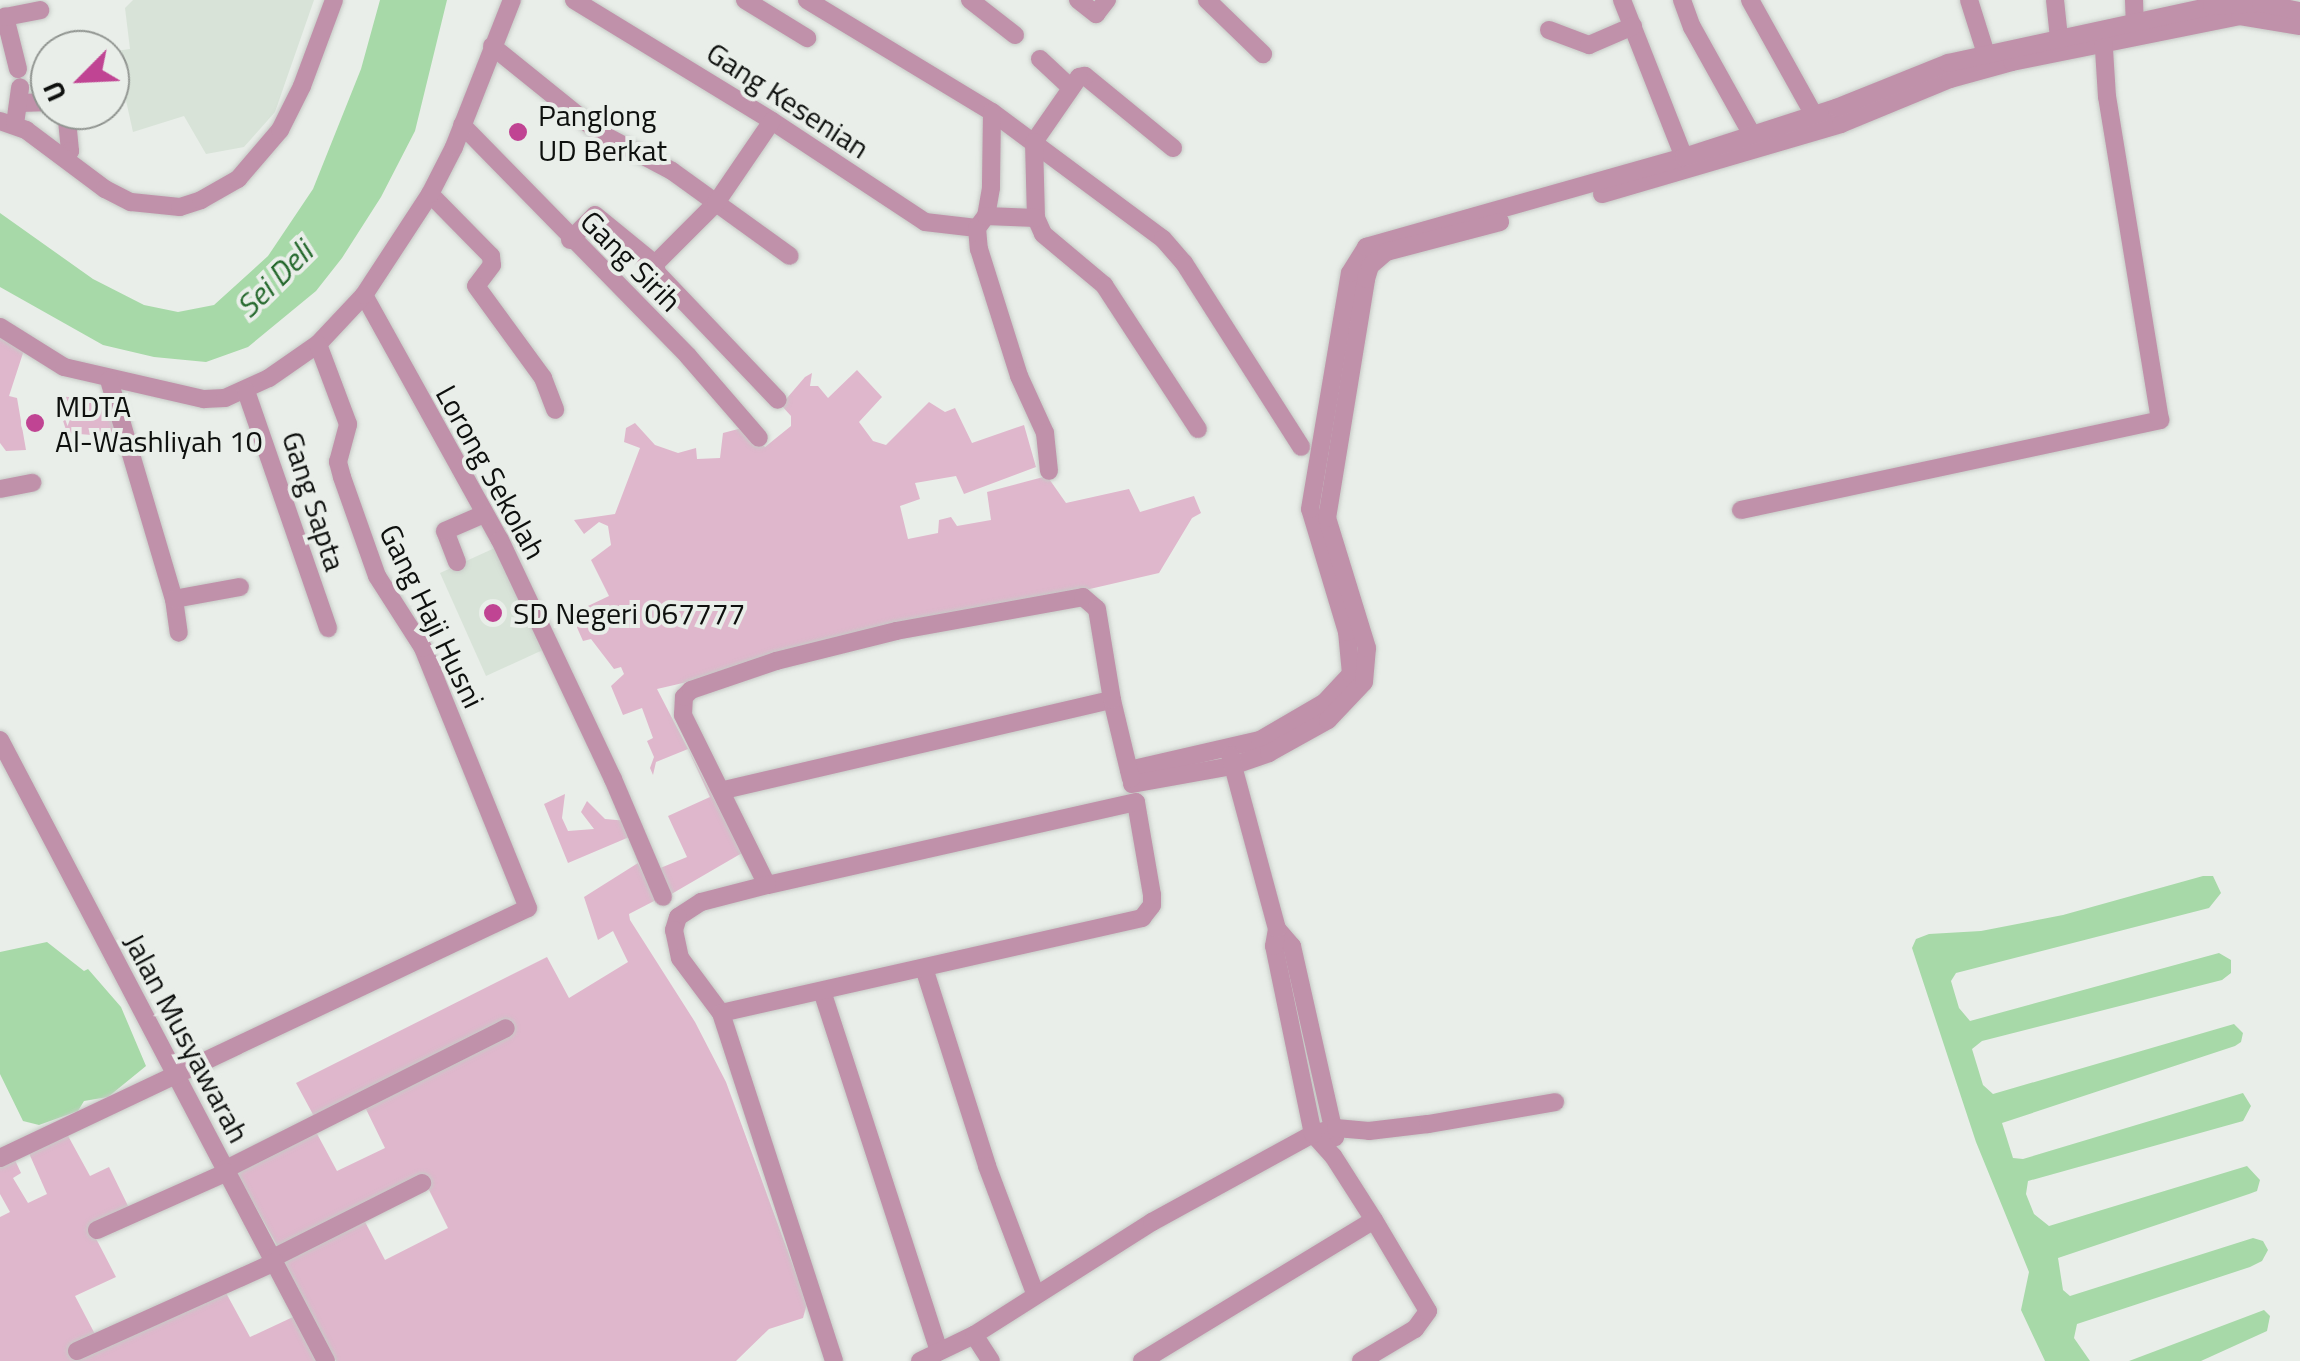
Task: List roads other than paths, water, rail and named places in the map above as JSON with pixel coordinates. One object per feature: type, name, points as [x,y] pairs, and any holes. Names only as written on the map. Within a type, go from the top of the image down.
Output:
[{"type":"street","points":[[40,10],[4,17],[19,86],[8,122],[131,202],[180,207],[223,190],[280,130],[302,86],[334,0]]},
{"type":"street","points":[[0,327],[64,367],[109,380],[204,398],[246,391],[318,344],[364,295],[430,194],[512,0]]},
{"type":"street","name":"Gang Kesenian","points":[[574,0],[772,120],[925,222],[1036,218]]},
{"type":"street","points":[[745,0],[807,38]]},
{"type":"street","points":[[806,0],[992,112],[1163,239],[1184,263],[1301,448]]},
{"type":"street","points":[[970,0],[1015,35]]},
{"type":"street","points":[[1078,0],[1101,7]]},
{"type":"street","points":[[1207,0],[1262,54]]},
{"type":"street","points":[[1622,0],[1684,157]]},
{"type":"street","points":[[1682,0],[1692,27],[1750,133]]},
{"type":"street","points":[[1750,0],[1814,115]]},
{"type":"street","points":[[1969,0],[1986,54]]},
{"type":"street","points":[[2055,0],[2059,37]]},
{"type":"street","points":[[2134,0],[2135,25]]},
{"type":"street","points":[[1613,185],[1750,133],[1814,115],[1838,116],[1911,75],[1986,54],[2059,37],[2104,38],[2212,3],[2243,2],[2300,11]]},
{"type":"street","points":[[834,1361],[721,1014],[680,958],[674,930],[678,917],[701,902],[1230,758],[1346,693],[1351,656],[1319,510],[1350,273],[1358,254],[1378,242],[1434,225],[1523,211],[1950,79],[2104,38],[2240,16],[2300,26]]},
{"type":"street","points":[[1549,30],[1589,45],[1633,26]]},
{"type":"street","points":[[1742,510],[2160,420],[2106,97],[2104,38]]},
{"type":"street","points":[[492,46],[600,133],[672,170],[790,256]]},
{"type":"street","points":[[1040,59],[1070,86]]},
{"type":"street","points":[[1173,148],[1085,76],[1070,86],[1034,142],[1036,218],[1043,234],[1104,286],[1198,429]]},
{"type":"street","points":[[19,86],[30,92]]},
{"type":"street","points":[[992,112],[993,160],[979,248],[1019,376],[1045,433],[1049,471]]},
{"type":"street","points":[[655,264],[716,203],[772,120]]},
{"type":"street","name":"Gang Sirih","points":[[462,125],[570,240],[688,356],[759,438]]},
{"type":"street","points":[[66,157],[70,151],[68,130]]},
{"type":"street","points":[[430,194],[491,256],[492,266],[476,286],[543,378],[555,410]]},
{"type":"street","points":[[570,240],[595,216],[655,264],[656,273],[778,400]]},
{"type":"street","name":"Lorong Sekolah","points":[[364,295],[484,514],[614,778],[663,897]]},
{"type":"street","name":"Gang Haji Husni","points":[[176,1076],[528,908],[422,648],[377,576],[338,462],[348,424],[318,344]]},
{"type":"street","points":[[109,380],[174,598],[179,633]]},
{"type":"street","name":"Gang Sapta","points":[[246,391],[328,628]]},
{"type":"street","points":[[0,489],[32,483]]},
{"type":"street","points":[[457,562],[445,532],[484,514]]},
{"type":"street","points":[[174,598],[240,587]]},
{"type":"street","points":[[721,1014],[1129,924],[1147,915],[1152,895],[1096,609],[1083,597],[896,631],[776,662],[691,690],[684,698],[683,714],[724,790],[767,886]]},
{"type":"street","points":[[724,790],[1112,700]]},
{"type":"street","name":"Jalan Musyawarah","points":[[0,740],[326,1361]]},
{"type":"street","points":[[1230,758],[1277,929],[1274,946],[1313,1134],[1334,1156],[1428,1310],[1415,1328],[1362,1361]]},
{"type":"street","points":[[1277,929],[1292,946],[1336,1128],[1334,1156]]},
{"type":"street","points":[[924,968],[987,1166],[1035,1293]]},
{"type":"street","points":[[822,991],[938,1352]]},
{"type":"street","points":[[97,1230],[226,1171],[506,1028]]},
{"type":"street","points":[[0,1158],[176,1076]]},
{"type":"street","points":[[1306,1097],[1327,1091]]},
{"type":"street","points":[[920,1361],[974,1335],[1152,1222],[1313,1134],[1336,1128],[1370,1131],[1556,1102]]},
{"type":"street","points":[[77,1352],[274,1260],[422,1183]]},
{"type":"street","points":[[1142,1361],[1374,1220]]},
{"type":"street","points":[[974,1335],[991,1361]]},
{"type":"water","name":"Sei Deli","points":[[380,0],[447,0],[415,131],[381,197],[342,258],[316,291],[248,347],[206,362],[154,357],[103,345],[0,287],[0,213],[93,279],[144,305],[178,312],[214,305],[268,256],[313,189],[361,69]]},
{"type":"water","points":[[2213,876],[2221,893],[2209,908],[1956,973],[1951,981],[1959,1008],[1970,1021],[2219,953],[2231,960],[2231,973],[2222,980],[1982,1041],[1972,1049],[1983,1085],[1993,1094],[2234,1024],[2243,1033],[2241,1042],[2235,1046],[2002,1123],[2013,1158],[2023,1159],[2243,1093],[2251,1106],[2243,1121],[2028,1181],[2026,1194],[2034,1214],[2049,1226],[2247,1166],[2260,1180],[2257,1191],[2058,1258],[2063,1290],[2070,1296],[2253,1238],[2263,1241],[2268,1250],[2262,1261],[2250,1267],[2077,1324],[2074,1338],[2090,1361],[2045,1361],[2021,1310],[2029,1272],[1976,1142],[1912,948],[1916,939],[1929,934],[1981,931],[2063,915]]},
{"type":"water","points":[[47,942],[84,971],[88,969],[121,1007],[146,1066],[108,1097],[84,1101],[78,1111],[39,1125],[23,1121],[0,1074],[0,952]]},
{"type":"water","points":[[2264,1310],[2270,1316],[2267,1331],[2201,1361],[2129,1361]]},
{"type":"place","name":"Panglong UD Berkat","points":[[518,132]]},
{"type":"place","name":"MDTA Al-Washliyah 10","points":[[35,423]]},
{"type":"place","name":"SD Negeri 067777","points":[[493,613]]}]
